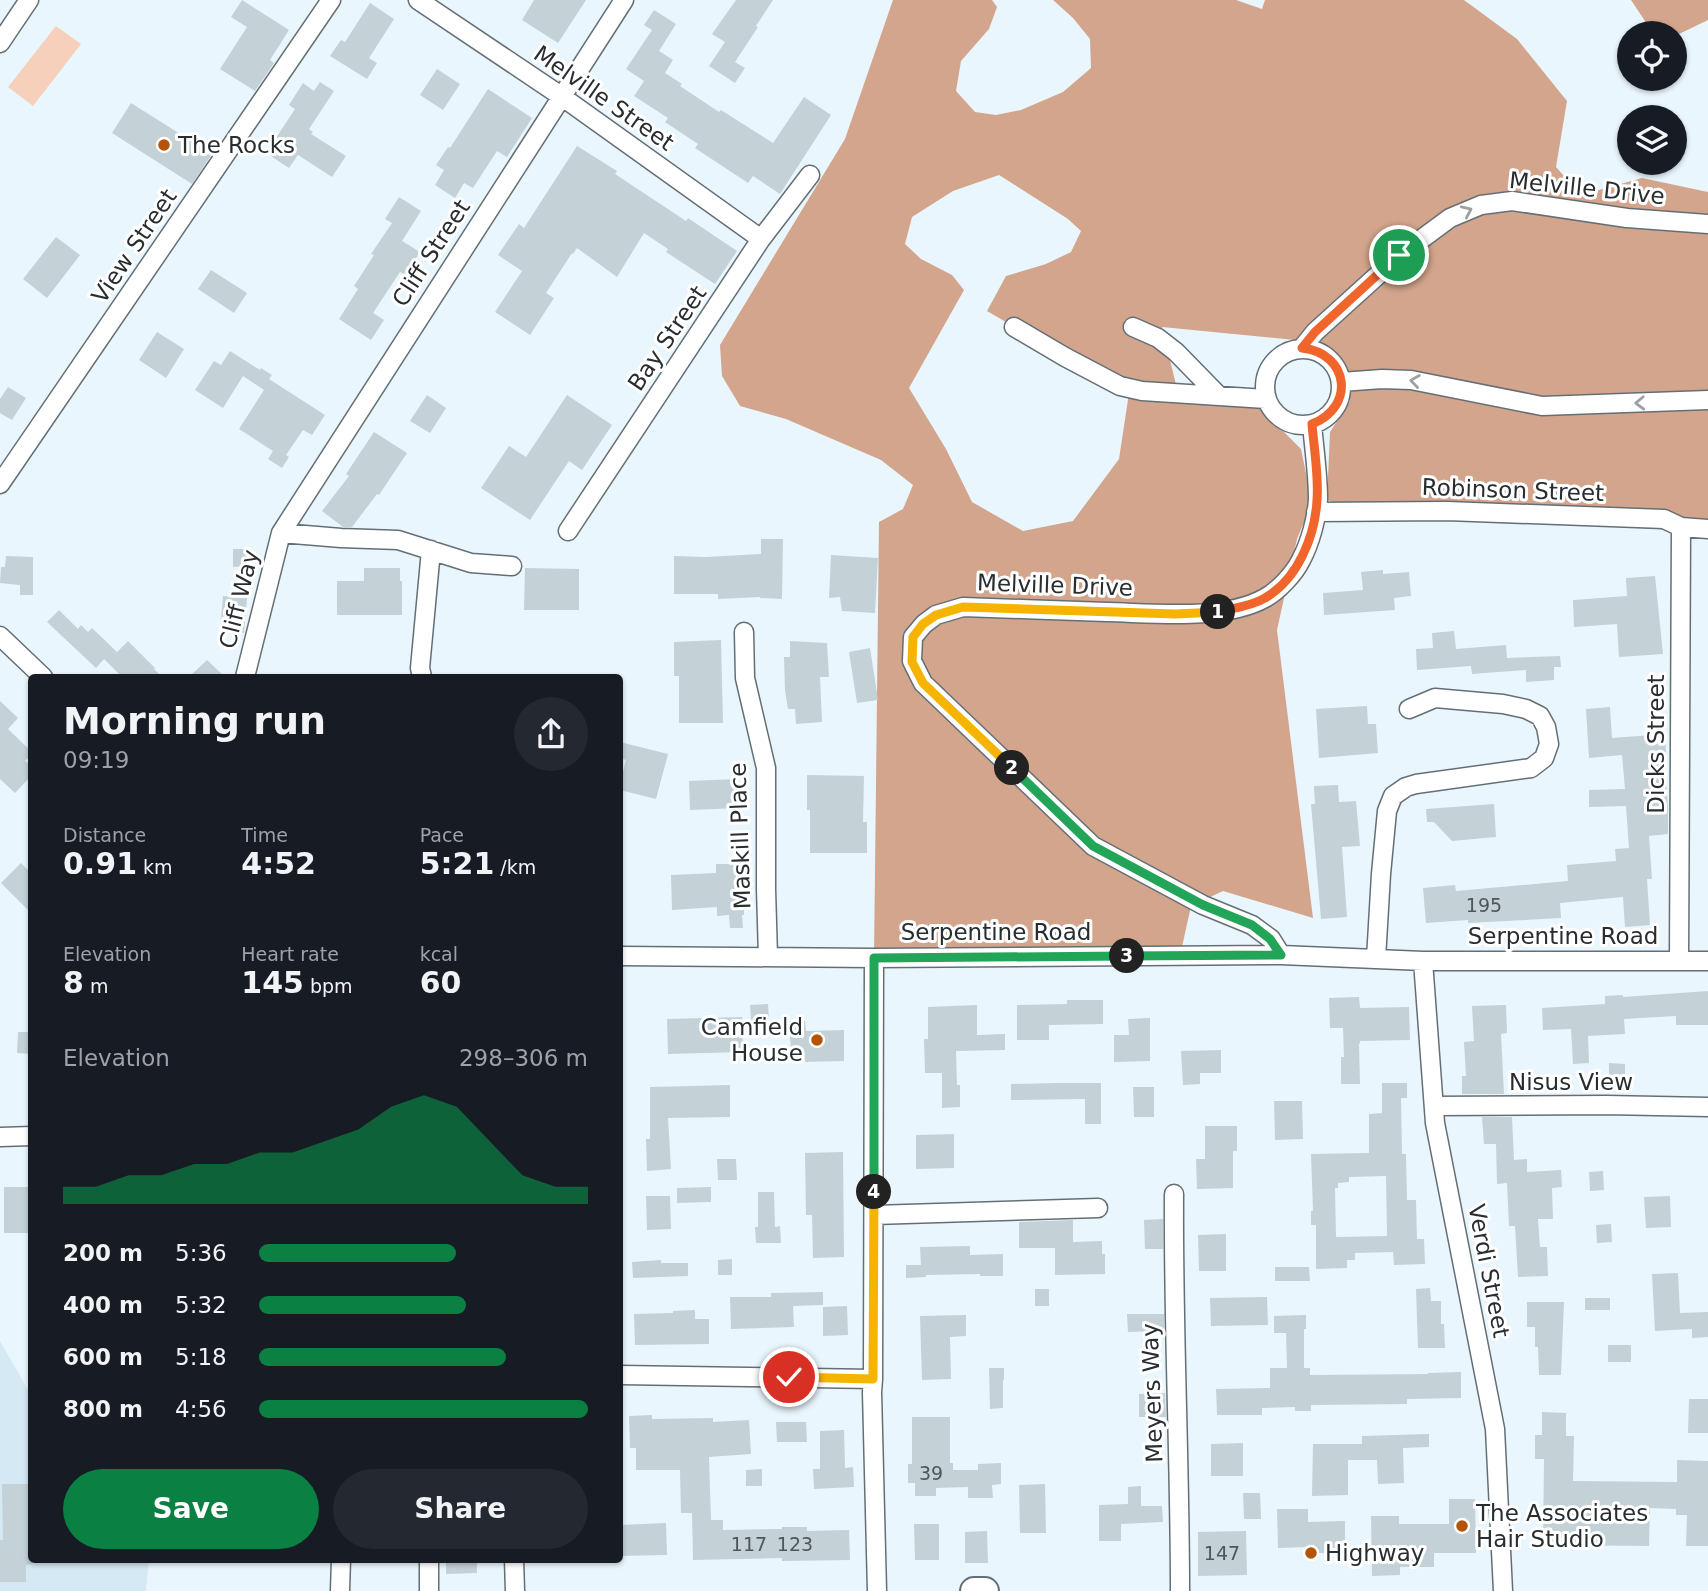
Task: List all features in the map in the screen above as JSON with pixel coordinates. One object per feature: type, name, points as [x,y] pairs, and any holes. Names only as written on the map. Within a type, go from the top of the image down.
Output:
[{"type":"highway","points":[[974,1591],[985,1591]]},
{"type":"street","points":[[0,43],[29,0]]},
{"type":"street","name":"View Street","points":[[0,484],[331,0]]},
{"type":"street","name":"Melville Street","points":[[418,0],[561,96],[761,239]]},
{"type":"street","name":"Cliff Street","points":[[281,533],[624,0]]},
{"type":"street","name":"Bay Street","points":[[568,531],[761,239],[810,175]]},
{"type":"street","name":"Melville Drive","points":[[1302,348],[1315,332],[1399,255],[1450,219],[1482,205],[1512,201],[1627,218],[1708,224]]},
{"type":"street","points":[[1014,327],[1120,386],[1142,391],[1266,399]]},
{"type":"street","points":[[1133,327],[1157,338],[1176,352],[1218,395]]},
{"type":"street","points":[[1302,348],[1320,352],[1335,364],[1341,391],[1335,408],[1321,421],[1296,425],[1280,418],[1269,406],[1264,388],[1269,368],[1275,360],[1283,354],[1302,348]]},
{"type":"street","points":[[1341,382],[1411,380],[1542,406],[1708,400]]},
{"type":"street","name":"Melville Drive","points":[[1281,955],[1270,939],[1252,925],[1203,905],[1093,846],[923,683],[912,662],[913,637],[923,624],[936,615],[963,607],[1175,614],[1214,612],[1266,598],[1301,561],[1316,512],[1318,498],[1312,424]]},
{"type":"street","name":"Robinson Street","points":[[1316,512],[1447,511],[1664,519],[1681,527],[1708,529]]},
{"type":"street","name":"Dicks Street","points":[[1679,961],[1681,527]]},
{"type":"street","points":[[281,533],[398,540],[471,563],[512,566]]},
{"type":"street","name":"Cliff Way","points":[[246,674],[281,533]]},
{"type":"street","points":[[421,674],[431,550]]},
{"type":"street","name":"Maskill Place","points":[[744,632],[745,678],[766,768],[768,957]]},
{"type":"street","points":[[0,636],[40,674]]},
{"type":"street","points":[[1376,959],[1387,811],[1393,796],[1416,784],[1531,768],[1544,758],[1549,744],[1546,727],[1540,716],[1526,709],[1503,704],[1435,698],[1409,709]]},
{"type":"street","name":"Serpentine Road","points":[[623,956],[874,958],[1281,955],[1423,961],[1708,961]]},
{"type":"street","points":[[874,958],[872,1392],[877,1591]]},
{"type":"street","name":"Verdi Street","points":[[1423,961],[1435,1123],[1495,1429],[1503,1591]]},
{"type":"street","name":"Nisus View","points":[[1434,1107],[1708,1107]]},
{"type":"street","points":[[0,1137],[28,1136]]},
{"type":"street","name":"Meyers Way","points":[[1174,1195],[1181,1591]]},
{"type":"street","points":[[874,1215],[1098,1208]]},
{"type":"street","points":[[623,1375],[873,1379]]},
{"type":"street","points":[[340,1591],[341,1563]]},
{"type":"street","points":[[429,1563],[429,1591]]},
{"type":"street","points":[[514,1563],[514,1591]]},
{"type":"shaded area","points":[[893,0],[992,0],[997,7],[989,29],[961,61],[956,91],[975,112],[996,115],[1021,110],[1063,92],[1091,68],[1090,39],[1073,18],[1053,0],[1236,0],[1262,9],[1265,0],[1464,0],[1517,39],[1567,101],[1556,167],[1581,195],[1642,178],[1708,192],[1708,532],[1359,512],[1327,500],[1330,432],[1350,401],[1345,366],[1327,348],[1295,340],[1162,327],[1178,393],[1258,406],[1301,449],[1312,502],[1297,539],[1277,630],[1313,918],[1223,891],[1191,906],[1180,956],[874,958],[879,522],[903,509],[913,485],[881,460],[786,419],[740,406],[722,376],[720,345],[845,139]],"holes":[[[999,175],[1068,219],[1081,231],[1071,252],[1046,264],[1006,276],[987,311],[1129,393],[1119,459],[1073,521],[1023,531],[972,502],[946,449],[909,388],[964,290],[952,275],[921,259],[905,244],[912,217],[953,191]]]},
{"type":"shaded area","points":[[1631,0],[1708,0],[1708,20],[1687,30],[1687,21],[1645,21]]},
{"type":"shaded area","points":[[56,26],[81,44],[33,106],[8,87]]},
{"type":"shaded area","points":[[0,1341],[28,1390],[28,1563],[149,1563],[146,1591],[0,1591]]},
{"type":"building","points":[[242,0],[289,30],[270,60],[274,63],[255,91],[220,69],[247,27],[231,17]]},
{"type":"building","points":[[534,0],[586,0],[558,43],[522,20]]},
{"type":"building","points":[[736,0],[773,0],[735,62],[745,68],[735,83],[709,66],[725,42],[712,34]]},
{"type":"building","points":[[370,3],[394,19],[369,58],[377,63],[367,79],[330,56],[341,40],[345,42]]},
{"type":"building","points":[[654,10],[676,24],[659,51],[673,60],[665,73],[719,112],[721,110],[773,143],[804,97],[831,115],[780,194],[753,176],[748,183],[695,148],[698,144],[665,122],[668,118],[634,96],[644,81],[626,69],[652,30],[644,25]]},
{"type":"building","points":[[437,69],[460,84],[443,110],[420,95]]},
{"type":"building","points":[[320,82],[334,91],[309,129],[313,132],[311,134],[346,156],[332,177],[298,155],[289,168],[266,153],[295,109],[289,105],[303,83],[314,91]]},
{"type":"building","points":[[488,89],[532,118],[507,157],[497,151],[473,188],[464,183],[455,198],[435,185],[444,170],[436,165]]},
{"type":"building","name":"The Rocks","points":[[131,103],[212,154],[192,184],[112,133]]},
{"type":"building","points":[[577,146],[686,221],[688,218],[737,251],[715,284],[666,252],[668,249],[644,233],[617,277],[577,248],[546,293],[554,298],[530,335],[495,312],[522,271],[498,255],[519,224],[524,228]]},
{"type":"building","points":[[399,197],[421,211],[402,241],[420,252],[405,275],[400,272],[373,313],[384,320],[371,340],[339,319],[358,289],[354,286],[374,255],[371,254],[392,223],[385,219]]},
{"type":"building","points":[[56,237],[80,255],[47,298],[23,279]]},
{"type":"building","points":[[211,270],[247,293],[234,313],[198,289]]},
{"type":"building","points":[[157,332],[184,349],[166,378],[139,360]]},
{"type":"building","points":[[230,351],[272,375],[269,379],[325,415],[312,435],[303,430],[286,455],[289,457],[282,468],[268,459],[273,451],[239,429],[264,390],[243,376],[223,408],[195,390],[214,361],[221,365]]},
{"type":"building","points":[[8,387],[26,398],[12,420],[0,413],[0,399]]},
{"type":"building","points":[[427,395],[446,408],[430,433],[410,421]]},
{"type":"building","points":[[567,395],[612,425],[582,470],[569,461],[530,520],[481,488],[509,446],[526,457]]},
{"type":"building","points":[[374,432],[407,453],[379,495],[377,494],[352,527],[343,527],[322,511],[349,476],[346,474]]},
{"type":"building","points":[[761,539],[783,539],[782,599],[718,599],[718,594],[674,594],[674,556],[761,554]]},
{"type":"building","points":[[233,549],[248,549],[249,566],[233,567]]},
{"type":"building","points":[[831,555],[878,558],[875,613],[842,611],[840,597],[829,598]]},
{"type":"building","points":[[6,556],[33,557],[33,595],[20,595],[20,585],[0,583],[1,567],[5,567]]},
{"type":"building","points":[[364,568],[400,568],[402,615],[337,615],[337,581],[364,581]]},
{"type":"building","points":[[525,568],[579,569],[579,610],[524,610]]},
{"type":"building","points":[[1383,570],[1383,574],[1409,572],[1411,596],[1394,598],[1395,610],[1324,615],[1323,593],[1363,590],[1361,572]]},
{"type":"building","points":[[1655,576],[1663,654],[1619,657],[1617,624],[1574,627],[1573,600],[1627,596],[1626,578]]},
{"type":"building","points":[[223,596],[247,598],[244,633],[220,631]]},
{"type":"building","points":[[59,610],[78,629],[81,625],[88,632],[92,628],[117,652],[128,641],[159,674],[119,674],[104,659],[96,668],[47,622]]},
{"type":"building","points":[[1454,631],[1456,649],[1506,645],[1507,658],[1560,656],[1561,667],[1554,667],[1554,680],[1526,682],[1526,670],[1472,674],[1471,666],[1417,670],[1416,649],[1433,648],[1432,633]]},
{"type":"building","points":[[721,640],[723,723],[679,723],[679,676],[674,676],[674,642]]},
{"type":"building","points":[[790,641],[827,643],[829,677],[820,677],[822,722],[796,724],[795,709],[788,709],[784,657],[790,657]]},
{"type":"building","points":[[870,648],[878,700],[857,703],[849,652]]},
{"type":"building","points":[[207,660],[222,674],[192,674]]},
{"type":"building","points":[[0,701],[18,718],[8,729],[28,748],[28,758],[25,761],[28,763],[28,779],[15,793],[0,779]]},
{"type":"building","points":[[1367,706],[1368,724],[1376,724],[1378,753],[1319,758],[1316,709]]},
{"type":"building","points":[[1610,707],[1612,738],[1665,734],[1668,834],[1649,836],[1652,879],[1647,879],[1650,925],[1625,927],[1623,897],[1560,903],[1561,918],[1426,923],[1423,888],[1455,885],[1456,891],[1568,881],[1567,865],[1616,861],[1615,849],[1629,848],[1626,806],[1589,807],[1589,790],[1625,789],[1622,755],[1589,758],[1586,709]]},
{"type":"building","points":[[623,743],[668,754],[656,799],[623,791],[626,760],[623,759]]},
{"type":"building","points":[[807,775],[864,776],[863,822],[867,822],[867,853],[810,853]]},
{"type":"building","points":[[737,779],[739,808],[690,810],[689,781]]},
{"type":"building","points":[[1338,785],[1339,802],[1356,801],[1360,846],[1342,847],[1347,917],[1321,919],[1311,804],[1315,804],[1314,786]]},
{"type":"building","points":[[1494,804],[1496,837],[1452,841],[1434,822],[1427,822],[1426,809]]},
{"type":"building","points":[[21,863],[28,870],[28,910],[1,883]]},
{"type":"building","points":[[716,864],[744,864],[743,928],[730,928],[729,915],[717,916],[717,907],[672,910],[671,875],[716,873]]},
{"type":"building","points":[[1708,991],[1708,1025],[1676,1025],[1676,1016],[1624,1019],[1625,1034],[1588,1036],[1589,1063],[1573,1064],[1571,1029],[1543,1030],[1542,1008],[1605,1004],[1605,996]]},
{"type":"building","points":[[1359,997],[1360,1008],[1409,1007],[1410,1040],[1360,1041],[1360,1084],[1341,1084],[1343,1028],[1330,1028],[1329,998]]},
{"type":"building","points":[[1067,1000],[1103,1000],[1103,1024],[1049,1025],[1049,1040],[1017,1040],[1017,1005],[1067,1004]]},
{"type":"building","points":[[768,1004],[769,1019],[751,1020],[750,1005]]},
{"type":"building","points":[[977,1005],[977,1035],[1005,1034],[1005,1050],[956,1051],[960,1107],[942,1108],[942,1073],[925,1073],[924,1039],[928,1039],[928,1007]]},
{"type":"building","points":[[1506,1005],[1507,1033],[1501,1034],[1504,1094],[1462,1094],[1462,1076],[1466,1076],[1464,1042],[1474,1041],[1472,1006]]},
{"type":"building","points":[[742,1017],[743,1052],[668,1054],[667,1019]]},
{"type":"building","points":[[1150,1018],[1150,1061],[1114,1062],[1114,1035],[1129,1035],[1128,1019]]},
{"type":"building","name":"Camfield House","points":[[805,1021],[806,1031],[844,1030],[844,1061],[805,1062],[804,1049],[791,1049],[789,1022]]},
{"type":"building","points":[[18,1032],[28,1032],[28,1054],[17,1053]]},
{"type":"building","points":[[1221,1050],[1221,1073],[1200,1073],[1200,1084],[1183,1085],[1181,1051]]},
{"type":"building","points":[[1609,1063],[1625,1064],[1625,1078],[1609,1078]]},
{"type":"building","points":[[1101,1083],[1101,1124],[1085,1124],[1085,1099],[1011,1100],[1011,1084]]},
{"type":"building","points":[[1382,1083],[1407,1083],[1407,1098],[1401,1098],[1402,1154],[1406,1154],[1407,1200],[1416,1200],[1417,1239],[1424,1239],[1425,1264],[1394,1265],[1393,1252],[1355,1253],[1355,1260],[1347,1260],[1347,1268],[1316,1269],[1316,1225],[1311,1225],[1311,1154],[1369,1153],[1369,1114],[1382,1113]],"holes":[[[1386,1176],[1387,1236],[1336,1237],[1335,1188],[1338,1188],[1338,1183],[1349,1182],[1349,1177]]]},
{"type":"building","points":[[730,1085],[730,1117],[668,1118],[671,1169],[647,1171],[646,1139],[650,1139],[650,1087]]},
{"type":"building","points":[[1133,1087],[1154,1087],[1154,1117],[1134,1117]]},
{"type":"building","points":[[1274,1101],[1302,1101],[1303,1139],[1275,1140]]},
{"type":"building","points":[[1482,1117],[1512,1117],[1514,1160],[1527,1159],[1527,1172],[1561,1170],[1562,1187],[1552,1188],[1553,1219],[1538,1219],[1540,1247],[1547,1247],[1548,1276],[1518,1277],[1515,1226],[1509,1226],[1507,1183],[1497,1184],[1496,1144],[1484,1144]]},
{"type":"building","points":[[1205,1126],[1237,1126],[1237,1151],[1233,1151],[1233,1188],[1197,1189],[1196,1159],[1205,1159]]},
{"type":"building","points":[[954,1134],[954,1168],[916,1169],[916,1135]]},
{"type":"building","points":[[843,1152],[844,1257],[813,1258],[812,1215],[806,1215],[805,1153]]},
{"type":"building","points":[[717,1159],[736,1159],[737,1180],[718,1180]]},
{"type":"building","points":[[1603,1171],[1604,1190],[1590,1191],[1589,1172]]},
{"type":"building","points":[[4,1187],[28,1187],[28,1233],[4,1233]]},
{"type":"building","points":[[711,1187],[711,1202],[677,1203],[677,1188]]},
{"type":"building","points":[[758,1192],[774,1192],[775,1227],[780,1226],[781,1243],[756,1243]]},
{"type":"building","points":[[646,1196],[670,1196],[671,1229],[647,1230]]},
{"type":"building","points":[[1670,1196],[1671,1227],[1646,1228],[1644,1197]]},
{"type":"building","points":[[1163,1219],[1163,1249],[1145,1249],[1144,1220]]},
{"type":"building","points":[[1073,1220],[1073,1242],[1102,1241],[1105,1274],[1055,1275],[1055,1248],[1019,1248],[1019,1222]]},
{"type":"building","points":[[1611,1224],[1612,1242],[1597,1243],[1596,1225]]},
{"type":"building","points":[[1226,1234],[1226,1271],[1199,1271],[1198,1235]]},
{"type":"building","points":[[970,1246],[970,1255],[1003,1254],[1003,1276],[926,1275],[906,1278],[906,1265],[921,1265],[920,1247]]},
{"type":"building","points":[[732,1259],[732,1275],[718,1275],[718,1260]]},
{"type":"building","points":[[661,1260],[661,1263],[688,1263],[688,1276],[633,1278],[632,1262]]},
{"type":"building","points":[[1275,1267],[1309,1267],[1310,1281],[1275,1281]]},
{"type":"building","points":[[1678,1273],[1680,1313],[1708,1312],[1708,1337],[1692,1338],[1692,1329],[1655,1331],[1652,1274]]},
{"type":"building","points":[[1430,1288],[1431,1301],[1441,1301],[1445,1348],[1418,1348],[1416,1289]]},
{"type":"building","points":[[1035,1289],[1049,1289],[1049,1306],[1035,1306]]},
{"type":"building","points":[[823,1292],[823,1305],[793,1306],[794,1327],[731,1329],[730,1297],[771,1297],[771,1293]]},
{"type":"building","points":[[1267,1297],[1268,1325],[1211,1326],[1210,1298]]},
{"type":"building","points":[[1585,1298],[1610,1298],[1610,1310],[1585,1310]]},
{"type":"building","points":[[1527,1302],[1564,1302],[1561,1375],[1539,1375],[1535,1327],[1527,1327]]},
{"type":"building","points":[[847,1306],[848,1335],[823,1336],[823,1307]]},
{"type":"building","points":[[695,1310],[695,1319],[709,1319],[709,1344],[635,1345],[634,1314]]},
{"type":"building","points":[[1127,1314],[1164,1314],[1164,1331],[1128,1332]]},
{"type":"building","points":[[966,1315],[966,1336],[950,1337],[951,1379],[922,1380],[920,1316]]},
{"type":"building","points":[[1306,1315],[1304,1368],[1310,1368],[1310,1375],[1461,1372],[1461,1398],[1407,1399],[1407,1404],[1311,1405],[1311,1411],[1295,1411],[1295,1407],[1262,1408],[1262,1415],[1217,1415],[1216,1389],[1270,1388],[1270,1368],[1287,1368],[1286,1333],[1274,1333],[1274,1316]]},
{"type":"building","points":[[1608,1345],[1631,1345],[1631,1362],[1608,1362]]},
{"type":"building","points":[[989,1368],[1004,1368],[1003,1408],[990,1409]]},
{"type":"building","points":[[1165,1393],[1166,1417],[1139,1417],[1139,1394]]},
{"type":"building","points":[[1689,1399],[1708,1399],[1708,1433],[1688,1433]]},
{"type":"building","points":[[1542,1412],[1566,1413],[1566,1436],[1574,1436],[1573,1481],[1677,1482],[1677,1460],[1708,1461],[1708,1546],[1686,1546],[1687,1515],[1676,1515],[1676,1509],[1650,1508],[1649,1546],[1543,1545],[1544,1459],[1535,1459],[1535,1435],[1542,1435]]},
{"type":"building","points":[[652,1415],[652,1419],[713,1418],[713,1422],[749,1420],[751,1454],[709,1457],[711,1520],[723,1520],[723,1530],[807,1527],[807,1531],[849,1530],[850,1560],[693,1560],[692,1513],[681,1513],[680,1470],[636,1470],[636,1448],[630,1448],[629,1416]]},
{"type":"building","points":[[912,1417],[950,1417],[950,1463],[953,1463],[953,1470],[978,1470],[978,1464],[1001,1463],[1001,1484],[992,1485],[993,1498],[968,1498],[968,1487],[936,1488],[936,1496],[915,1496],[915,1483],[908,1483],[908,1464],[912,1464]]},
{"type":"building","points":[[776,1422],[806,1422],[807,1442],[777,1442]]},
{"type":"building","points":[[844,1430],[845,1468],[853,1467],[854,1487],[814,1489],[813,1469],[820,1469],[820,1431]]},
{"type":"building","points":[[1429,1434],[1429,1447],[1403,1448],[1404,1483],[1378,1484],[1377,1460],[1348,1460],[1348,1495],[1312,1496],[1313,1444],[1362,1444],[1362,1436]]},
{"type":"building","points":[[1243,1443],[1243,1476],[1211,1476],[1211,1444]]},
{"type":"building","points":[[762,1469],[762,1486],[746,1486],[746,1470]]},
{"type":"building","points":[[2,1484],[28,1484],[28,1563],[32,1564],[26,1565],[26,1582],[0,1582],[0,1540],[3,1540]]},
{"type":"building","points":[[1045,1484],[1046,1533],[1020,1533],[1019,1485]]},
{"type":"building","points":[[1141,1486],[1141,1506],[1162,1506],[1163,1522],[1121,1524],[1121,1541],[1099,1541],[1099,1505],[1128,1504],[1128,1487]]},
{"type":"building","points":[[1243,1493],[1260,1493],[1261,1519],[1244,1519]]},
{"type":"building","points":[[1449,1499],[1475,1499],[1476,1553],[1434,1553],[1434,1567],[1400,1567],[1400,1575],[1372,1576],[1371,1516],[1399,1516],[1399,1524],[1449,1524]]},
{"type":"building","points":[[1277,1509],[1308,1509],[1308,1522],[1345,1521],[1345,1553],[1309,1553],[1309,1547],[1278,1548]]},
{"type":"building","points":[[666,1523],[667,1555],[623,1556],[623,1525]]},
{"type":"building","points":[[914,1524],[939,1524],[939,1560],[915,1560]]},
{"type":"building","points":[[987,1531],[988,1563],[965,1563],[965,1532]]},
{"type":"building","points":[[1246,1531],[1247,1575],[1198,1576],[1198,1532]]},
{"type":"building","points":[[446,1563],[477,1563],[477,1573],[446,1574]]},
{"type":"place","name":"The Rocks","points":[[164,145]]},
{"type":"place","name":"Camfield House","points":[[817,1040]]},
{"type":"place","name":"The Associates Hair Studio","points":[[1462,1526]]},
{"type":"place","name":"Highway","points":[[1311,1553]]},
{"type":"route","points":[[789,1377],[873,1379],[874,958],[1281,955],[1270,939],[1252,925],[1203,905],[1093,846],[923,683],[912,662],[913,637],[923,624],[936,615],[963,607],[1175,614],[1214,612],[1266,598],[1301,561],[1318,498],[1312,424],[1329,415],[1339,400],[1341,391],[1339,372],[1335,364],[1320,352],[1302,348],[1315,332],[1399,255]]}]
